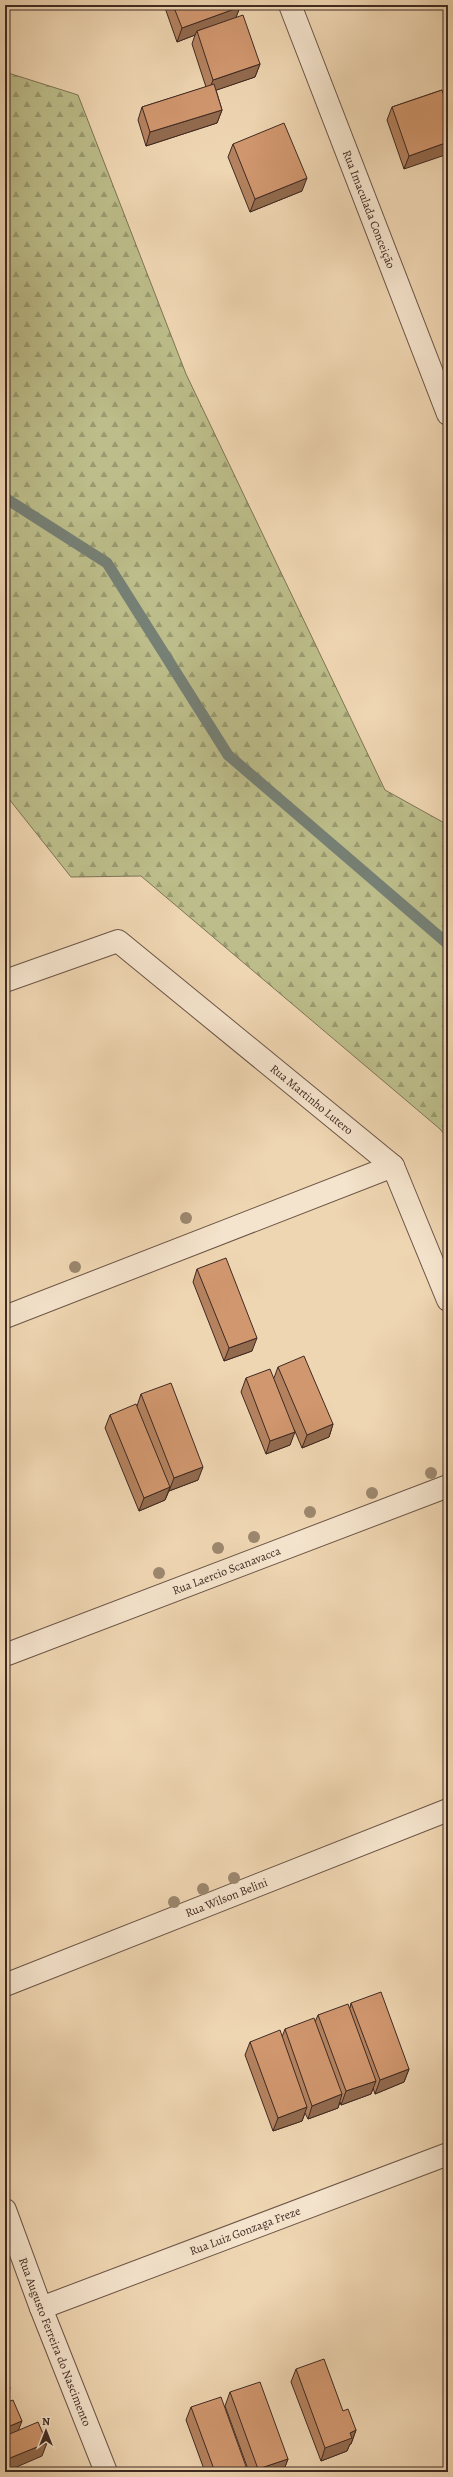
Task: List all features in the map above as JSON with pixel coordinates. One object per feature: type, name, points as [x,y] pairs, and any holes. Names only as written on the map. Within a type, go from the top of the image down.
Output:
[{"type":"street","name":"Rua Imaculada Conceição","points":[[290,5],[448,414]]},
{"type":"street","name":"Rua Martinho Lutero","points":[[5,981],[118,941],[392,1166],[448,1300]]},
{"type":"street","points":[[5,1317],[392,1166]]},
{"type":"street","name":"Rua Laercio Scanavacca","points":[[5,1655],[448,1486]]},
{"type":"street","name":"Rua Wilson Belini","points":[[5,1985],[448,1810]]},
{"type":"street","name":"Rua Luiz Gonzaga Freze","points":[[41,2308],[448,2154]]},
{"type":"street","name":"Rua Augusto Ferreira do Nascimento","points":[[5,2210],[41,2308],[106,2472]]},
{"type":"green space","points":[[5,72],[78,95],[186,374],[385,790],[448,825],[448,1139],[440,1129],[141,876],[71,877],[5,794]]},
{"type":"building","points":[[173,5],[239,5],[240,7],[182,28]]},
{"type":"building","points":[[243,15],[260,64],[213,80],[197,31]]},
{"type":"building","points":[[214,84],[222,110],[150,132],[142,107]]},
{"type":"building","points":[[442,90],[448,108],[448,142],[409,156],[392,107]]},
{"type":"building","points":[[284,123],[307,178],[255,199],[233,144]]},
{"type":"building","points":[[226,1258],[257,1338],[229,1348],[197,1269]]},
{"type":"building","points":[[304,1356],[333,1424],[307,1435],[278,1367]]},
{"type":"building","points":[[270,1369],[295,1432],[270,1441],[246,1378]]},
{"type":"building","points":[[171,1383],[203,1467],[174,1478],[141,1394]]},
{"type":"building","points":[[136,1404],[170,1487],[144,1498],[110,1415]]},
{"type":"building","points":[[381,1992],[409,2069],[380,2080],[351,2003]]},
{"type":"building","points":[[348,2004],[376,2081],[346,2091],[318,2015]]},
{"type":"building","points":[[314,2018],[342,2094],[312,2106],[285,2029]]},
{"type":"building","points":[[280,2030],[307,2107],[278,2118],[250,2042]]},
{"type":"building","points":[[324,2359],[343,2411],[348,2409],[356,2430],[350,2433],[352,2438],[325,2448],[296,2369]]},
{"type":"building","points":[[5,2376],[10,2388],[5,2390]]},
{"type":"building","points":[[260,2382],[288,2459],[258,2469],[230,2392]]},
{"type":"building","points":[[221,2397],[248,2472],[215,2472],[191,2407]]},
{"type":"building","points":[[13,2400],[22,2421],[5,2428],[5,2403]]},
{"type":"building","points":[[38,2422],[47,2443],[5,2460],[5,2436]]},
{"type":"waterway","points":[[5,498],[107,563],[228,755],[448,944]]}]
